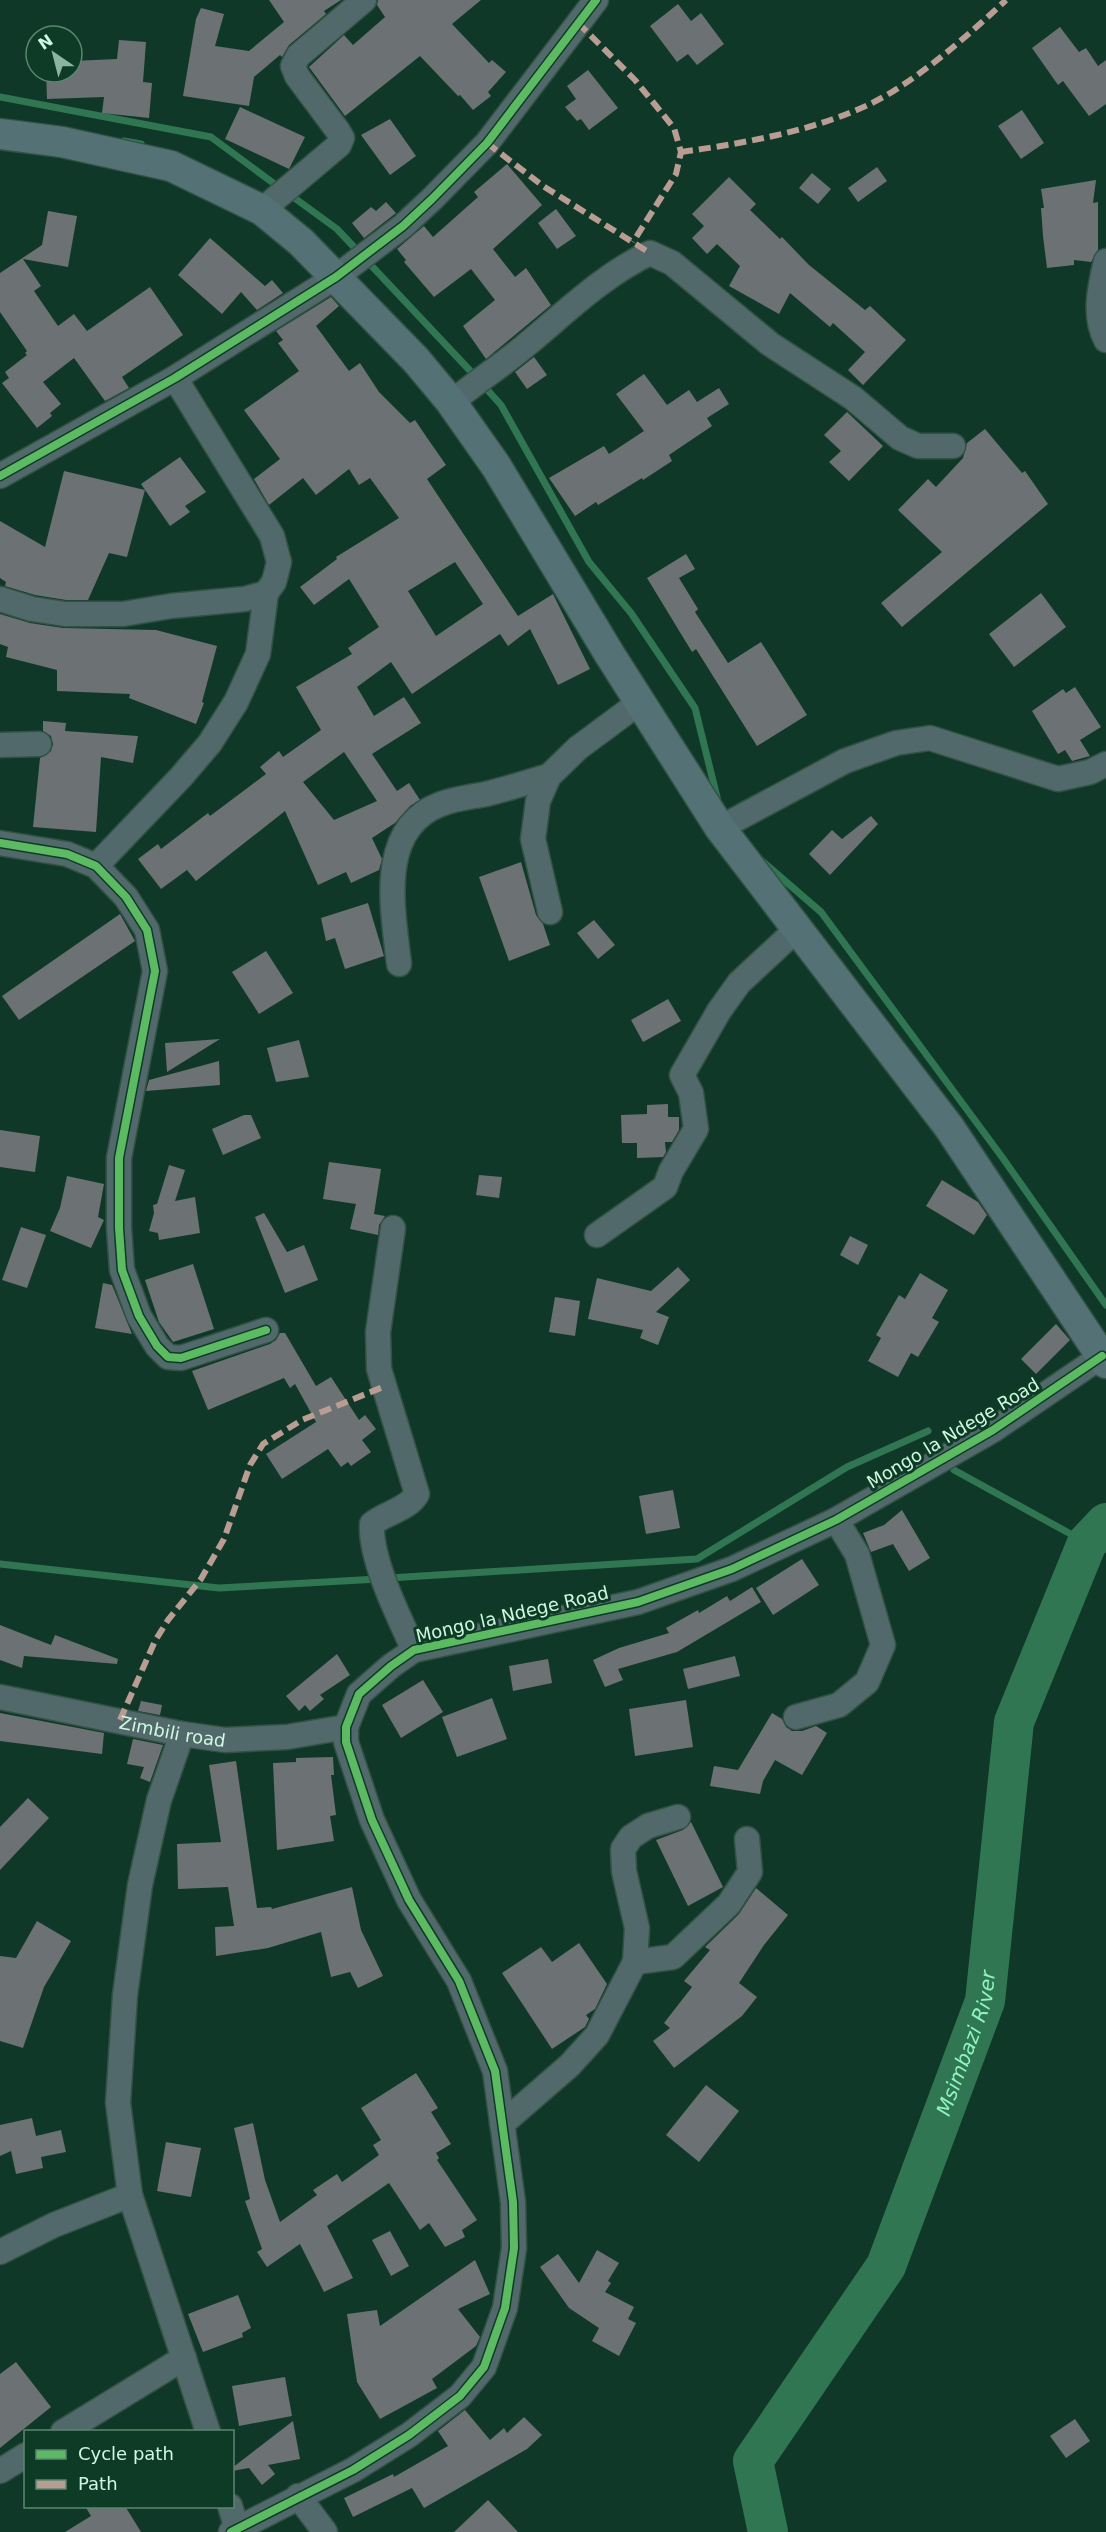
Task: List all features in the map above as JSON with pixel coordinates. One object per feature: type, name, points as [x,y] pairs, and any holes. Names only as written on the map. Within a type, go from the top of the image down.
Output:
[{"type":"main road","points":[[0,134],[62,142],[171,166],[262,210],[301,242],[416,360],[452,402],[496,466],[720,828],[948,1127],[1104,1360]]},
{"type":"street","points":[[262,210],[339,145],[342,138],[338,131],[297,76],[293,66],[298,56],[364,0]]},
{"type":"street","points":[[0,476],[175,378],[336,277],[403,226],[487,142],[596,0]]},
{"type":"street","points":[[452,402],[508,360],[606,279],[627,264],[650,253],[672,263],[770,344],[853,398],[900,438],[918,446],[953,446]]},
{"type":"street","points":[[1106,261],[1098,299],[1106,340]]},
{"type":"street","points":[[96,866],[181,777],[210,743],[236,702],[258,654],[266,593],[274,582],[279,562],[272,536],[175,378]]},
{"type":"street","points":[[0,599],[32,609],[65,614],[123,614],[171,606],[245,599],[266,593]]},
{"type":"street","points":[[550,912],[533,839],[538,801],[549,776],[578,748],[640,702]]},
{"type":"street","points":[[720,828],[845,761],[896,743],[930,738],[1058,778],[1090,772],[1106,765]]},
{"type":"street","points":[[0,745],[39,744]]},
{"type":"street","points":[[399,964],[391,896],[396,856],[407,828],[421,815],[440,804],[549,776]]},
{"type":"street","points":[[0,843],[67,854],[96,866],[126,897],[147,930],[155,971],[119,1158],[119,1228],[123,1270],[139,1316],[157,1346],[168,1358],[182,1358],[266,1330]]},
{"type":"street","points":[[597,1235],[665,1187],[671,1171],[696,1129],[691,1093],[682,1075],[719,1011],[739,983],[797,929]]},
{"type":"street","points":[[393,1228],[378,1332],[379,1369],[417,1494],[414,1501],[376,1520],[372,1524],[371,1536],[389,1594],[414,1650]]},
{"type":"street","name":"Mongo la Ndege Road","points":[[346,1727],[359,1694],[391,1666],[414,1650],[638,1602],[732,1569],[836,1520],[993,1430],[1104,1360]]},
{"type":"street","points":[[796,1717],[839,1705],[867,1682],[883,1645],[857,1554],[836,1520]]},
{"type":"street","name":"Zimbili road","points":[[0,1697],[183,1734],[225,1740],[287,1737],[346,1727]]},
{"type":"street","points":[[233,2522],[298,2496],[352,2470],[410,2435],[460,2396],[484,2367],[505,2308],[514,2248],[513,2202],[495,2071],[459,1981],[409,1900],[372,1821],[346,1742],[346,1727]]},
{"type":"street","points":[[183,1734],[156,1811],[140,1885],[125,1995],[118,2103],[130,2195],[207,2430]]},
{"type":"street","points":[[502,2124],[570,2065],[597,2035],[635,1962],[637,1928],[624,1871],[623,1849],[631,1837],[648,1826],[678,1817]]},
{"type":"street","points":[[635,1962],[673,1957],[729,1904],[750,1872],[747,1839]]},
{"type":"street","points":[[0,2252],[54,2225],[130,2195]]},
{"type":"street","points":[[66,2430],[184,2358]]},
{"type":"street","points":[[0,2471],[24,2456]]},
{"type":"street","points":[[298,2496],[325,2532]]},
{"type":"building","points":[[269,0],[341,0],[324,11],[326,14],[289,45],[282,57],[280,55],[254,77],[249,106],[183,96],[196,19],[201,8],[224,14],[215,46],[249,51],[284,22]]},
{"type":"building","points":[[378,0],[481,0],[452,24],[489,63],[492,60],[506,72],[488,92],[491,96],[473,110],[420,56],[345,116],[309,67],[344,35],[353,45],[385,17],[377,5]]},
{"type":"building","points":[[678,4],[691,21],[701,13],[724,44],[697,65],[688,54],[677,62],[650,26]]},
{"type":"building","points":[[1060,27],[1079,52],[1086,48],[1098,66],[1106,60],[1106,104],[1089,116],[1063,81],[1058,85],[1032,48]]},
{"type":"building","points":[[119,40],[146,42],[143,82],[152,83],[149,118],[102,113],[104,97],[47,99],[46,84],[84,84],[84,60],[117,59]]},
{"type":"building","points":[[588,70],[618,108],[589,130],[581,119],[577,121],[565,107],[576,99],[567,86]]},
{"type":"building","points":[[240,107],[305,137],[289,169],[225,139]]},
{"type":"building","points":[[1022,110],[1044,143],[1021,159],[998,126]]},
{"type":"building","points":[[390,119],[416,156],[390,175],[361,135]]},
{"type":"building","points":[[507,164],[542,205],[493,249],[515,277],[526,268],[551,305],[486,359],[463,326],[495,300],[471,269],[434,297],[404,262],[406,260],[397,249],[424,226],[433,237],[478,197],[474,192]]},
{"type":"building","points":[[877,167],[887,181],[858,202],[848,188]]},
{"type":"building","points":[[812,173],[831,189],[818,204],[799,188]]},
{"type":"building","points":[[729,177],[756,204],[750,210],[780,239],[782,237],[809,265],[865,310],[870,306],[906,340],[863,385],[848,370],[865,352],[833,323],[830,327],[790,293],[779,314],[729,286],[740,266],[717,244],[707,254],[692,238],[704,226],[692,214]]},
{"type":"building","points":[[1096,180],[1093,203],[1098,202],[1098,250],[1091,262],[1074,260],[1074,265],[1047,268],[1041,189]]},
{"type":"building","points":[[386,202],[396,213],[364,238],[352,223],[371,207],[376,211]]},
{"type":"building","points":[[556,209],[576,236],[557,249],[538,223]]},
{"type":"building","points":[[48,211],[77,216],[68,267],[23,259],[41,286],[34,291],[58,326],[74,314],[87,331],[150,287],[183,335],[122,377],[129,388],[105,401],[74,358],[43,382],[61,404],[50,413],[52,416],[37,428],[2,383],[9,378],[5,372],[27,355],[25,353],[27,351],[0,312],[0,273],[42,245]]},
{"type":"building","points":[[210,238],[265,286],[272,280],[283,293],[257,310],[241,292],[222,314],[178,275]]},
{"type":"building","points":[[331,297],[339,306],[316,326],[349,371],[360,363],[379,392],[410,423],[415,420],[446,465],[427,479],[518,616],[553,594],[590,669],[558,685],[530,629],[508,646],[500,634],[412,694],[391,662],[357,687],[374,716],[404,697],[421,723],[372,754],[397,791],[409,783],[420,800],[410,806],[395,823],[372,838],[382,859],[379,870],[351,883],[346,872],[318,885],[285,811],[196,881],[187,870],[161,889],[138,859],[158,844],[161,849],[208,813],[210,816],[266,774],[260,767],[279,751],[283,757],[321,730],[296,687],[352,654],[348,648],[379,627],[349,579],[314,605],[300,587],[337,559],[336,557],[399,518],[370,478],[359,485],[349,469],[316,495],[303,478],[269,505],[254,479],[280,459],[244,410],[299,371],[278,343],[283,340],[276,331]],"holes":[[[455,562],[483,604],[436,636],[408,591]],[[344,752],[377,801],[334,820],[303,782]]]},
{"type":"building","points":[[534,357],[547,375],[527,389],[515,372]]},
{"type":"building","points":[[644,374],[667,405],[689,390],[697,402],[719,388],[729,404],[707,418],[712,426],[669,455],[672,461],[643,480],[642,478],[598,505],[596,502],[575,516],[549,478],[604,446],[609,454],[644,431],[616,394]]},
{"type":"building","points":[[847,412],[883,446],[849,481],[829,462],[841,451],[824,435]]},
{"type":"building","points":[[985,429],[1022,473],[1025,471],[1048,504],[902,627],[881,603],[942,552],[898,510],[928,479],[936,487],[963,458],[967,443]]},
{"type":"building","points":[[180,457],[206,492],[185,506],[190,512],[170,526],[141,484]]},
{"type":"building","points":[[64,471],[145,490],[127,557],[109,553],[88,600],[66,600],[35,595],[5,586],[6,582],[0,578],[0,521],[45,547]]},
{"type":"building","points":[[686,554],[695,569],[679,578],[698,609],[695,612],[728,663],[761,642],[807,715],[757,746],[696,649],[692,652],[647,578]]},
{"type":"building","points":[[1041,593],[1066,627],[1014,667],[989,634]]},
{"type":"building","points":[[0,614],[30,623],[63,628],[156,630],[217,646],[202,702],[204,703],[196,724],[129,698],[130,694],[57,691],[57,670],[6,657],[8,647],[0,644]]},
{"type":"building","points":[[1075,687],[1101,727],[1080,740],[1090,756],[1072,761],[1065,750],[1058,754],[1032,711],[1063,689],[1066,693]]},
{"type":"building","points":[[43,721],[66,723],[65,731],[138,736],[133,763],[101,757],[96,832],[33,827],[40,758],[51,751],[53,744],[51,736],[43,731]]},
{"type":"building","points":[[871,816],[878,824],[830,875],[809,854],[832,830],[842,839]]},
{"type":"building","points":[[521,862],[536,915],[543,924],[550,945],[509,961],[479,877]]},
{"type":"building","points":[[368,903],[384,956],[345,969],[335,938],[326,941],[321,918]]},
{"type":"building","points":[[120,914],[135,941],[19,1020],[2,996]]},
{"type":"building","points":[[594,920],[615,945],[598,959],[577,933]]},
{"type":"building","points":[[266,951],[293,993],[259,1014],[232,972]]},
{"type":"building","points":[[668,999],[681,1021],[643,1042],[631,1020]]},
{"type":"building","points":[[220,1039],[167,1072],[165,1043]]},
{"type":"building","points":[[299,1040],[309,1077],[276,1082],[267,1048]]},
{"type":"building","points":[[219,1061],[220,1085],[146,1091],[149,1080]]},
{"type":"building","points":[[668,1104],[668,1117],[679,1117],[679,1130],[672,1142],[665,1142],[666,1152],[663,1157],[637,1158],[637,1143],[622,1143],[621,1115],[647,1114],[647,1105]]},
{"type":"building","points":[[244,1115],[251,1115],[261,1138],[223,1155],[212,1129]]},
{"type":"building","points":[[0,1130],[40,1136],[35,1172],[0,1167]]},
{"type":"building","points":[[329,1162],[381,1169],[374,1214],[385,1216],[379,1225],[378,1235],[350,1229],[356,1204],[323,1199]]},
{"type":"building","points":[[169,1165],[185,1170],[175,1201],[195,1197],[200,1233],[159,1240],[158,1233],[149,1231],[154,1213],[153,1205],[157,1204]]},
{"type":"building","points":[[479,1175],[502,1177],[499,1198],[476,1195]]},
{"type":"building","points":[[67,1176],[104,1184],[98,1217],[104,1220],[91,1248],[50,1231],[60,1208]]},
{"type":"building","points":[[942,1180],[978,1202],[987,1215],[974,1235],[926,1206]]},
{"type":"building","points":[[264,1213],[287,1252],[304,1245],[318,1280],[285,1293],[255,1217]]},
{"type":"building","points":[[21,1227],[46,1235],[27,1288],[2,1280]]},
{"type":"building","points":[[850,1236],[868,1245],[858,1265],[840,1255]]},
{"type":"building","points":[[193,1264],[214,1329],[173,1342],[159,1322],[145,1280]]},
{"type":"building","points":[[678,1267],[690,1280],[656,1312],[669,1317],[658,1345],[640,1338],[643,1330],[588,1319],[597,1278],[651,1291]]},
{"type":"building","points":[[920,1273],[948,1290],[932,1318],[939,1322],[918,1357],[911,1353],[898,1377],[868,1361],[881,1338],[876,1335],[899,1295],[905,1299]]},
{"type":"building","points":[[103,1283],[112,1285],[132,1334],[95,1328]]},
{"type":"building","points":[[555,1297],[580,1301],[575,1336],[549,1332]]},
{"type":"building","points":[[1056,1324],[1070,1340],[1036,1374],[1021,1359]]},
{"type":"building","points":[[280,1333],[285,1333],[316,1386],[331,1377],[359,1420],[365,1415],[376,1429],[362,1440],[371,1452],[351,1466],[348,1462],[341,1467],[328,1449],[282,1479],[266,1454],[316,1422],[295,1384],[290,1388],[284,1378],[208,1410],[192,1371],[270,1344]]},
{"type":"building","points":[[673,1490],[680,1528],[646,1534],[639,1496]]},
{"type":"building","points":[[902,1510],[930,1558],[909,1571],[893,1544],[871,1552],[863,1533],[884,1525]]},
{"type":"building","points":[[802,1559],[819,1585],[773,1615],[756,1588]]},
{"type":"building","points":[[752,1587],[761,1602],[677,1652],[618,1669],[623,1680],[605,1687],[593,1660],[619,1648],[669,1633],[666,1628],[698,1610],[699,1613],[727,1596],[730,1601]]},
{"type":"building","points":[[0,1625],[51,1645],[55,1635],[118,1659],[117,1664],[24,1656],[22,1668],[0,1660]]},
{"type":"building","points":[[337,1654],[350,1675],[320,1695],[324,1699],[310,1711],[305,1705],[299,1711],[286,1696]]},
{"type":"building","points":[[735,1656],[740,1676],[688,1689],[683,1669]]},
{"type":"building","points":[[548,1659],[552,1683],[513,1691],[509,1666]]},
{"type":"building","points":[[423,1680],[443,1712],[401,1738],[382,1705]]},
{"type":"building","points":[[492,1698],[507,1739],[457,1757],[442,1717]]},
{"type":"building","points":[[686,1700],[693,1747],[635,1756],[629,1709]]},
{"type":"building","points":[[141,1701],[162,1705],[160,1715],[138,1711]]},
{"type":"building","points":[[0,1713],[104,1733],[102,1754],[0,1741]]},
{"type":"building","points":[[772,1713],[782,1719],[786,1727],[792,1731],[802,1731],[816,1726],[827,1733],[802,1775],[775,1760],[763,1781],[760,1794],[710,1786],[714,1766],[738,1770]]},
{"type":"building","points":[[133,1739],[163,1745],[150,1782],[140,1778],[144,1767],[127,1764]]},
{"type":"building","points":[[333,1757],[334,1775],[331,1775],[336,1815],[330,1816],[334,1841],[277,1850],[273,1763],[296,1762],[296,1758]]},
{"type":"building","points":[[236,1761],[257,1908],[271,1907],[272,1909],[352,1887],[361,1930],[383,1976],[358,1988],[350,1972],[331,1977],[321,1932],[268,1948],[216,1956],[215,1927],[234,1926],[228,1887],[178,1889],[177,1844],[221,1842],[209,1765]]},
{"type":"building","points":[[28,1798],[49,1818],[0,1870],[0,1827]]},
{"type":"building","points":[[691,1822],[723,1887],[688,1906],[656,1840],[683,1830]]},
{"type":"building","points":[[756,1888],[788,1915],[764,1945],[739,1983],[757,1997],[742,2016],[674,2068],[653,2041],[670,2028],[664,2023],[692,1987],[684,1981],[710,1950],[705,1947],[739,1914]]},
{"type":"building","points":[[37,1921],[71,1941],[44,1987],[23,2048],[0,2041],[0,1956],[16,1958]]},
{"type":"building","points":[[579,1943],[607,1984],[595,2009],[586,2015],[589,2019],[585,2027],[552,2049],[502,1973],[541,1947],[552,1962]]},
{"type":"building","points":[[416,2073],[438,2108],[431,2112],[451,2144],[436,2153],[439,2158],[437,2160],[477,2220],[462,2230],[465,2237],[445,2247],[429,2223],[420,2230],[389,2183],[327,2226],[353,2278],[324,2292],[300,2244],[267,2267],[257,2252],[262,2249],[245,2201],[250,2199],[234,2128],[253,2123],[265,2180],[280,2222],[317,2195],[313,2190],[337,2174],[342,2182],[379,2155],[373,2145],[381,2140],[361,2108]]},
{"type":"building","points":[[706,2085],[739,2111],[699,2162],[666,2135]]},
{"type":"building","points":[[32,2118],[36,2136],[61,2130],[66,2152],[41,2157],[43,2168],[16,2174],[11,2151],[0,2156],[0,2125]]},
{"type":"building","points":[[166,2142],[201,2148],[191,2197],[157,2191]]},
{"type":"building","points":[[390,2231],[409,2266],[391,2276],[372,2240]]},
{"type":"building","points":[[597,2250],[619,2263],[608,2281],[611,2283],[605,2292],[634,2307],[628,2319],[636,2323],[619,2356],[592,2341],[599,2328],[569,2308],[540,2267],[558,2254],[579,2283]]},
{"type":"building","points":[[475,2260],[490,2294],[458,2309],[480,2337],[476,2346],[432,2379],[437,2388],[380,2419],[357,2382],[347,2314],[377,2310],[380,2326]]},
{"type":"building","points":[[238,2295],[251,2328],[242,2333],[243,2337],[203,2352],[188,2314]]},
{"type":"building","points":[[16,2362],[51,2407],[0,2448],[0,2374]]},
{"type":"building","points":[[285,2377],[292,2416],[239,2426],[232,2386]]},
{"type":"building","points":[[465,2410],[490,2440],[504,2428],[507,2433],[524,2417],[542,2435],[527,2449],[424,2508],[412,2488],[353,2517],[344,2498],[393,2474],[394,2477],[448,2446],[438,2431]]},
{"type":"building","points":[[1075,2419],[1090,2441],[1066,2458],[1050,2436]]},
{"type":"building","points":[[293,2421],[300,2459],[268,2465],[275,2474],[262,2485],[249,2468],[234,2471],[234,2466]]},
{"type":"building","points":[[488,2500],[518,2532],[454,2532]]},
{"type":"building","points":[[86,2508],[126,2508],[141,2532],[65,2532],[91,2516]]},
{"type":"waterway","points":[[0,97],[211,137],[280,188]]},
{"type":"waterway","points":[[124,141],[141,144]]},
{"type":"waterway","points":[[289,194],[337,229],[476,377]]},
{"type":"waterway","points":[[483,385],[501,405],[589,562],[631,613],[695,708],[718,801]]},
{"type":"waterway","points":[[762,861],[821,912],[1002,1157],[1106,1305]]},
{"type":"waterway","points":[[389,1578],[697,1559],[847,1467],[928,1431]]},
{"type":"waterway","points":[[954,1470],[1087,1543]]},
{"type":"waterway","name":"Msimbazi River","points":[[768,2532],[753,2461],[886,2266],[985,2001],[1014,1722],[1087,1543],[1106,1523]]},
{"type":"waterway","points":[[0,1564],[219,1588],[378,1579]]},
{"type":"marked path","points":[[681,152],[729,145],[800,129],[868,105],[922,72],[1006,0]]},
{"type":"marked path","points":[[578,23],[635,80],[674,128],[681,152],[676,174],[633,242]]},
{"type":"marked path","points":[[487,143],[543,186],[650,253]]},
{"type":"marked path","points":[[120,1720],[155,1641],[168,1620],[201,1579],[224,1539],[250,1465],[263,1444],[302,1420],[383,1387]]},
{"type":"cycle path","points":[[0,476],[175,378],[336,277],[403,226],[487,143],[596,0]]},
{"type":"cycle path","points":[[0,843],[67,854],[96,866],[126,897],[147,930],[155,971],[119,1158],[119,1228],[122,1270],[139,1316],[157,1346],[168,1357],[181,1358],[266,1330]]},
{"type":"cycle path","points":[[231,2532],[353,2470],[409,2435],[460,2396],[484,2367],[505,2308],[514,2248],[513,2202],[495,2071],[459,1981],[409,1900],[372,1820],[346,1742],[346,1727],[359,1694],[391,1666],[414,1650],[638,1602],[732,1569],[836,1520],[993,1430],[1102,1356]]}]
